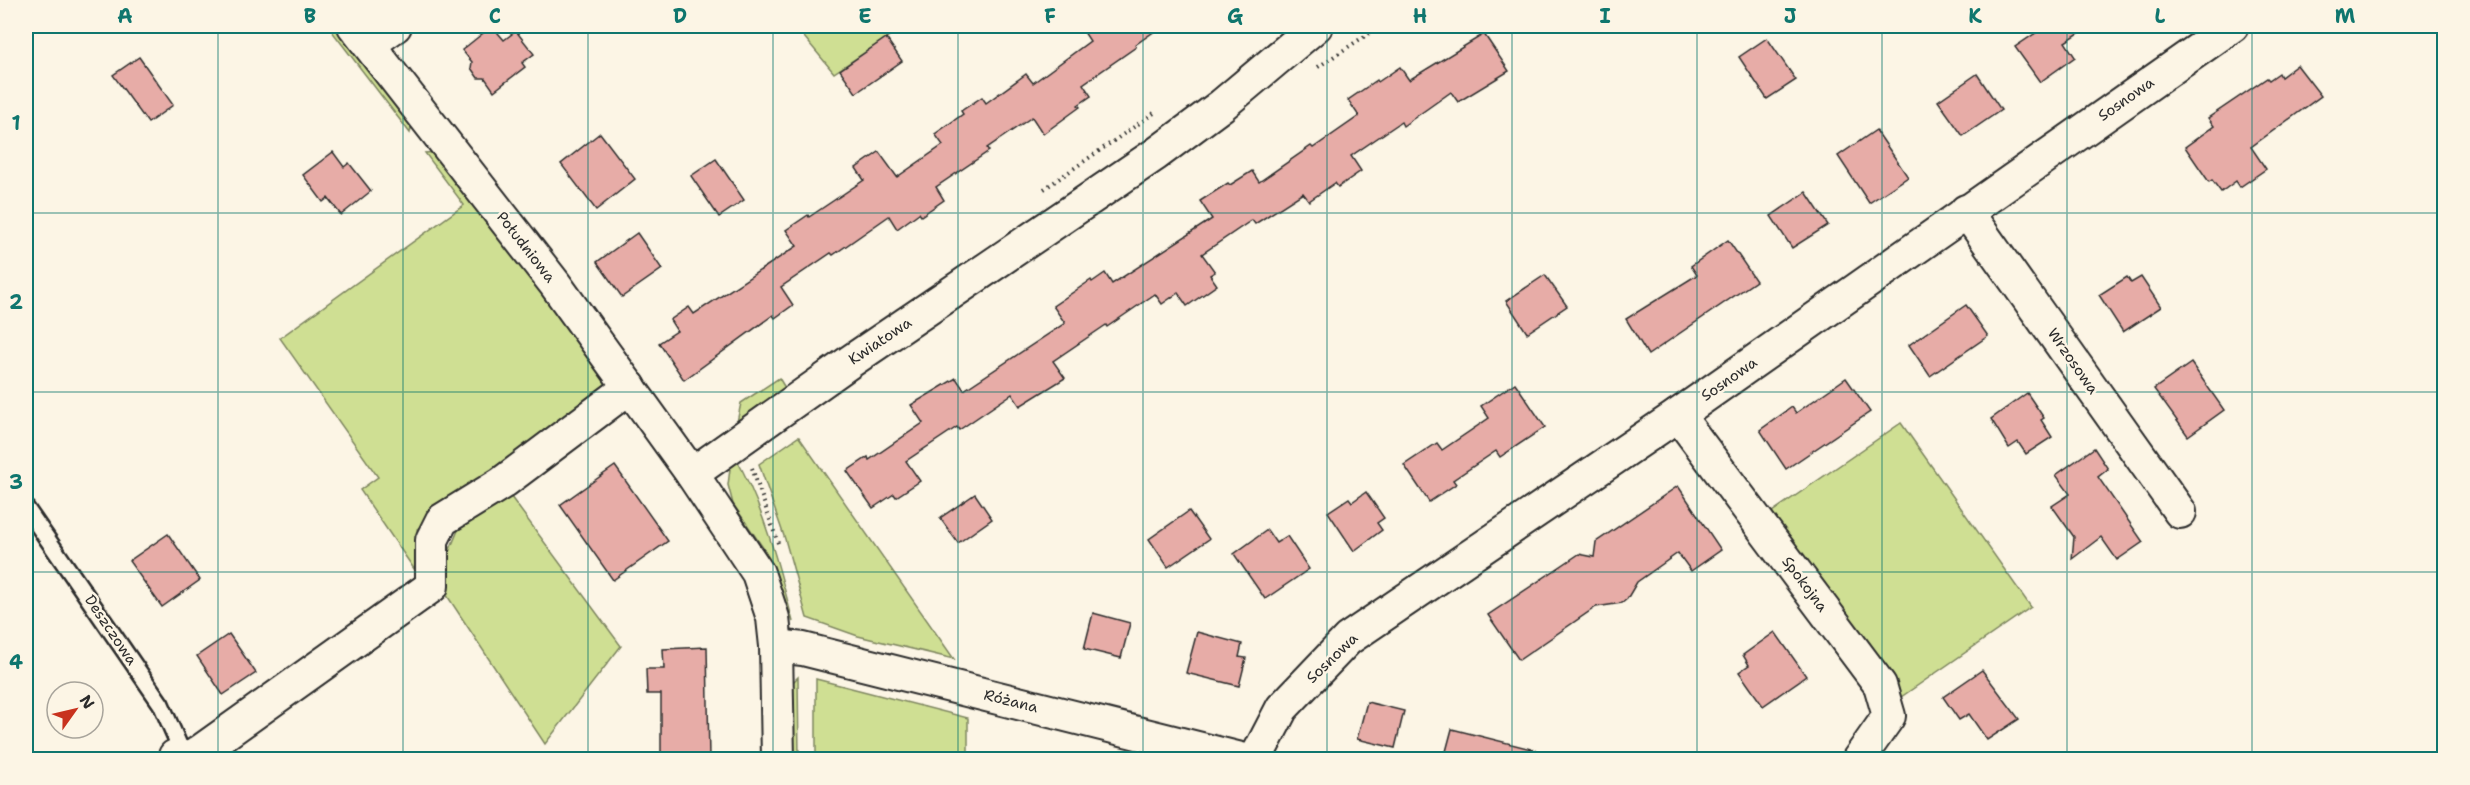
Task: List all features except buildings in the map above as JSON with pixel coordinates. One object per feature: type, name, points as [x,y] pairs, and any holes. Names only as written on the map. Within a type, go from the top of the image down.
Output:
[{"type":"street","points":[[362,35],[395,26]]},
{"type":"street","name":"Kwiatowa","points":[[692,474],[851,361],[1156,154],[1222,105],[1316,26]]},
{"type":"street","name":"Sosnowa","points":[[1255,759],[1282,708],[1348,639],[1678,415],[2232,26]]},
{"type":"street","name":"Południowa","points":[[362,35],[555,284],[692,474]]},
{"type":"street","name":"Wrzosowa","points":[[1966,211],[2180,512]]},
{"type":"street","points":[[175,758],[191,758],[432,586],[432,540],[442,519],[502,483],[630,387]]},
{"type":"street","name":"Spokojna","points":[[1678,415],[1880,685],[1889,716],[1858,759]]},
{"type":"street","points":[[692,474],[758,573],[773,618],[776,646],[778,759]]},
{"type":"street","name":"Różana","points":[[776,646],[803,649],[1245,759]]},
{"type":"lane","name":"Deszczowa","points":[[26,508],[161,704],[178,745],[175,758]]},
{"type":"green space","points":[[328,26],[336,26],[413,121],[410,133]]},
{"type":"green space","points":[[795,26],[904,26],[834,73]]},
{"type":"green space","points":[[437,152],[614,387],[604,391],[417,529],[423,582],[360,490],[378,477],[280,338],[464,205],[425,153]]},
{"type":"green space","points":[[779,378],[787,391],[736,427],[741,403]]},
{"type":"green space","points":[[1901,423],[2031,607],[1901,697],[1772,512]]},
{"type":"green space","points":[[798,437],[954,659],[858,636],[807,618],[785,539],[759,464]]},
{"type":"green space","points":[[736,458],[763,518],[793,622],[764,549],[733,504],[728,485],[730,469]]},
{"type":"green space","points":[[508,493],[621,646],[545,744],[446,594],[446,559],[459,528]]},
{"type":"green space","points":[[798,677],[799,759],[792,760],[793,682]]},
{"type":"green space","points":[[816,679],[968,718],[968,759],[816,759]]}]
